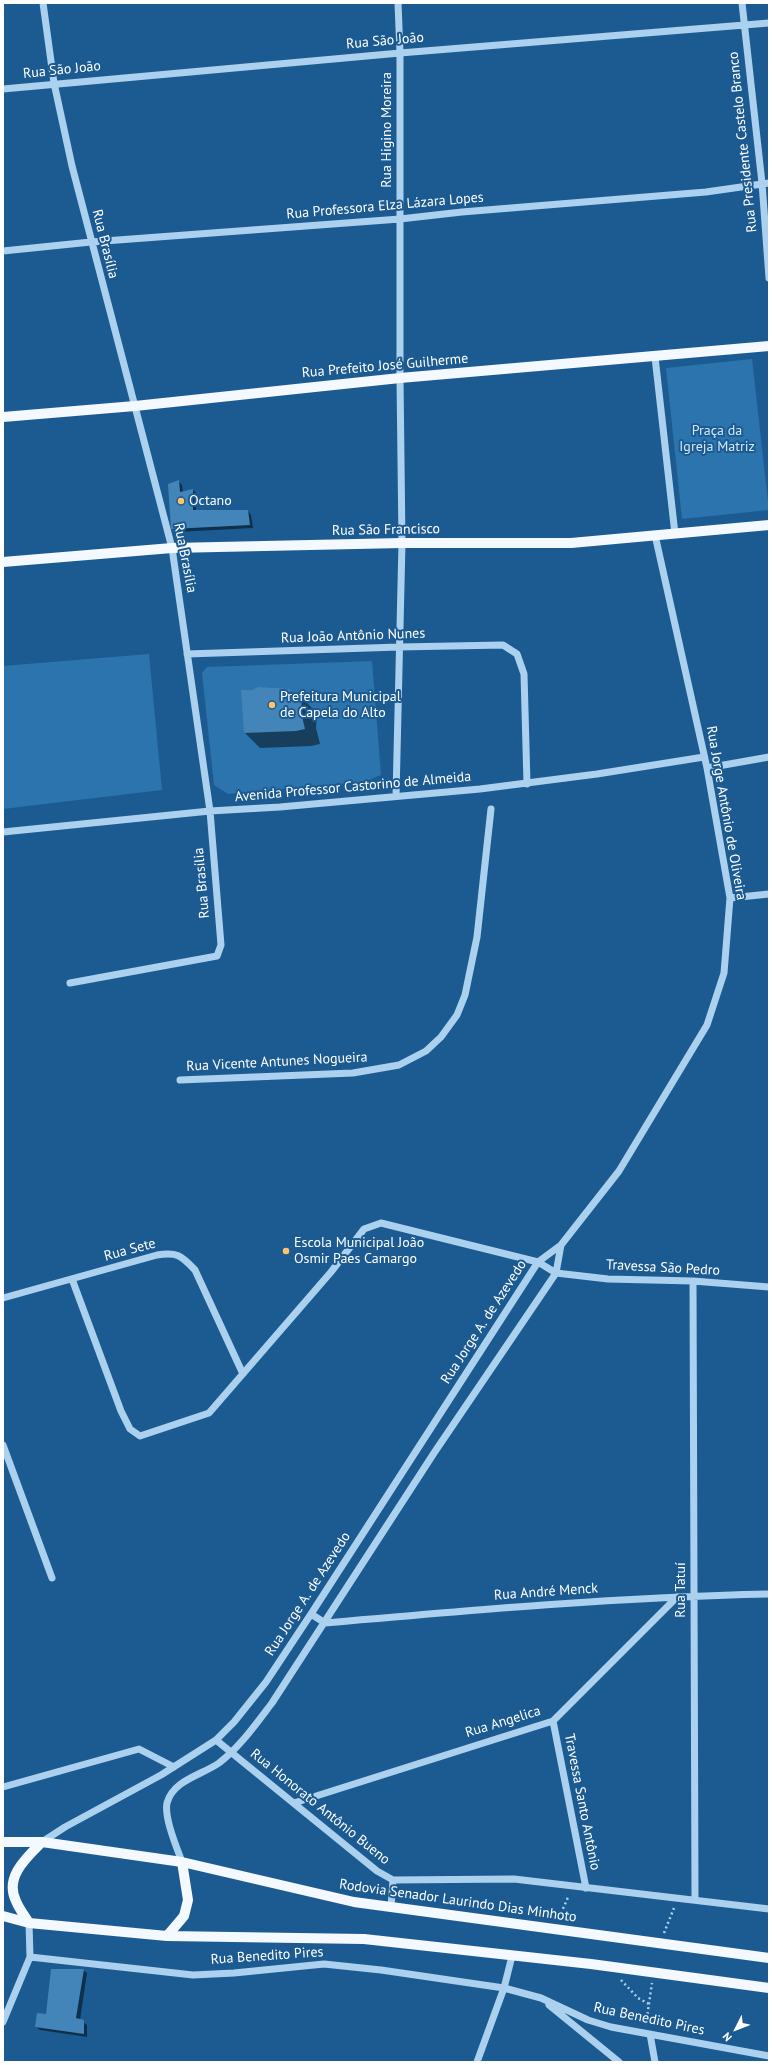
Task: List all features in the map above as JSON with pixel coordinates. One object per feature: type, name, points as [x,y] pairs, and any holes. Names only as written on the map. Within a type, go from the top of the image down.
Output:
[{"type":"main road","name":"Rua Prefeito José Guilherme","points":[[3,417],[136,406],[400,378],[769,346]]},
{"type":"main road","name":"Rua São Francisco","points":[[3,562],[172,548],[402,543],[571,543],[655,534],[675,534],[769,525]]},
{"type":"main road","name":"Rodovia Senador Laurindo Dias Minhoto","points":[[3,1842],[42,1842],[182,1862],[354,1902],[769,1958]]},
{"type":"main road","points":[[29,1923],[15,1900],[13,1886],[15,1874],[23,1861],[42,1842]]},
{"type":"main road","points":[[167,1936],[184,1916],[188,1900],[182,1862]]},
{"type":"main road","points":[[3,1916],[29,1923],[167,1936],[364,1939],[614,1968],[769,1988]]},
{"type":"street","name":"Rua Brasília","points":[[43,3],[54,83],[91,242],[136,406],[172,548],[210,811],[221,944],[216,956],[70,983]]},
{"type":"street","name":"Rua Higino Moreira","points":[[398,3],[400,53],[400,378],[402,543],[399,647]]},
{"type":"street","name":"Rua Presidente Castelo Branco","points":[[742,3],[765,183],[769,278]]},
{"type":"street","name":"Rua São João","points":[[3,89],[54,83],[400,53],[769,23]]},
{"type":"street","name":"Rua Professora Elza Lázara Lopes","points":[[3,251],[91,242],[400,219],[462,212],[706,192],[765,183]]},
{"type":"street","points":[[655,357],[675,534]]},
{"type":"street","name":"Rua Jorge Antônio de Oliveira","points":[[561,1246],[619,1171],[707,1025],[724,973],[730,898],[707,768],[655,534]]},
{"type":"street","name":"Rua João Antônio Nunes","points":[[187,654],[503,645],[517,654],[524,674],[527,784]]},
{"type":"street","points":[[396,796],[399,647]]},
{"type":"street","name":"Avenida Professor Castorino de Almeida","points":[[3,832],[210,811],[280,807],[527,784],[704,757]]},
{"type":"street","points":[[707,768],[769,758]]},
{"type":"street","name":"Rua Vicente Antunes Nogueira","points":[[180,1080],[353,1073],[399,1065],[426,1052],[441,1037],[457,1015],[465,995],[477,937],[491,809]]},
{"type":"street","points":[[730,898],[769,894]]},
{"type":"street","points":[[72,1279],[120,1411],[130,1429],[140,1436],[209,1413],[331,1272],[364,1230],[380,1223],[538,1262],[556,1273]]},
{"type":"street","points":[[182,1862],[172,1831],[167,1803],[174,1791],[187,1780],[218,1763],[231,1752],[248,1734],[272,1703],[434,1453],[556,1273],[561,1246]]},
{"type":"street","name":"Rua Jorge A. de Azevedo","points":[[42,1842],[65,1827],[125,1796],[174,1767],[216,1740],[234,1722],[266,1682],[311,1614],[538,1262],[561,1246]]},
{"type":"street","name":"Rua Sete","points":[[3,1298],[157,1255],[173,1253],[184,1258],[195,1270],[243,1374]]},
{"type":"street","name":"Travessa São Pedro","points":[[556,1273],[608,1279],[693,1281],[769,1287]]},
{"type":"street","name":"Rua Tatuí","points":[[693,1281],[695,1899]]},
{"type":"street","points":[[3,1445],[52,1578]]},
{"type":"street","name":"Rua André Menck","points":[[325,1623],[446,1612],[694,1595],[769,1594]]},
{"type":"street","name":"Rua Angelica","points":[[294,1803],[553,1721],[677,1597]]},
{"type":"street","points":[[311,1614],[325,1623]]},
{"type":"street","name":"Travessa Santo Antônio","points":[[553,1721],[586,1888]]},
{"type":"street","name":"Rua Honorato Antônio Bueno","points":[[216,1740],[377,1871],[393,1880]]},
{"type":"street","points":[[3,1786],[139,1750],[174,1767]]},
{"type":"street","points":[[391,1907],[393,1880],[514,1879],[695,1899],[769,1909]]},
{"type":"street","points":[[3,2022],[30,1958],[29,1923]]},
{"type":"street","points":[[477,2062],[504,1988],[512,1956]]},
{"type":"street","name":"Rua Benedito Pires","points":[[30,1958],[194,1975],[234,1973],[324,1964],[380,1970],[504,1988],[541,1998],[588,2020],[647,2033],[769,2056]]},
{"type":"street","points":[[541,1998],[619,2062]]},
{"type":"street","points":[[647,2033],[655,2062]]},
{"type":"path","points":[[554,1929],[573,1885]]},
{"type":"path","points":[[660,1944],[678,1898]]},
{"type":"path","points":[[614,1968],[621,1982],[638,1998],[649,2004]]},
{"type":"path","points":[[647,2033],[653,1973]]},
{"type":"green space","name":"Praça da Igreja Matriz","points":[[752,359],[769,510],[682,519],[666,368]]},
{"type":"green space","points":[[149,654],[162,790],[3,809],[3,666]]},
{"type":"green space","points":[[372,661],[381,775],[364,782],[228,794],[214,785],[202,673],[207,667]]},
{"type":"building","name":"Octano","points":[[179,480],[180,492],[193,489],[193,510],[248,510],[250,525],[171,529],[168,484]]},
{"type":"building","name":"Prefeitura Municipal de Capela do Alto","points":[[258,687],[290,689],[291,698],[302,697],[301,712],[305,729],[296,731],[244,733],[241,690],[253,690]]},
{"type":"building","points":[[51,1969],[84,1969],[76,2018],[84,2020],[84,2034],[35,2027],[37,2013],[46,2014]]},
{"type":"place","name":"Octano","points":[[181,501]]},
{"type":"place","name":"Prefeitura Municipal de Capela do Alto","points":[[272,705]]},
{"type":"place","name":"Escola Municipal João Osmir Paes Camargo","points":[[286,1251]]}]
